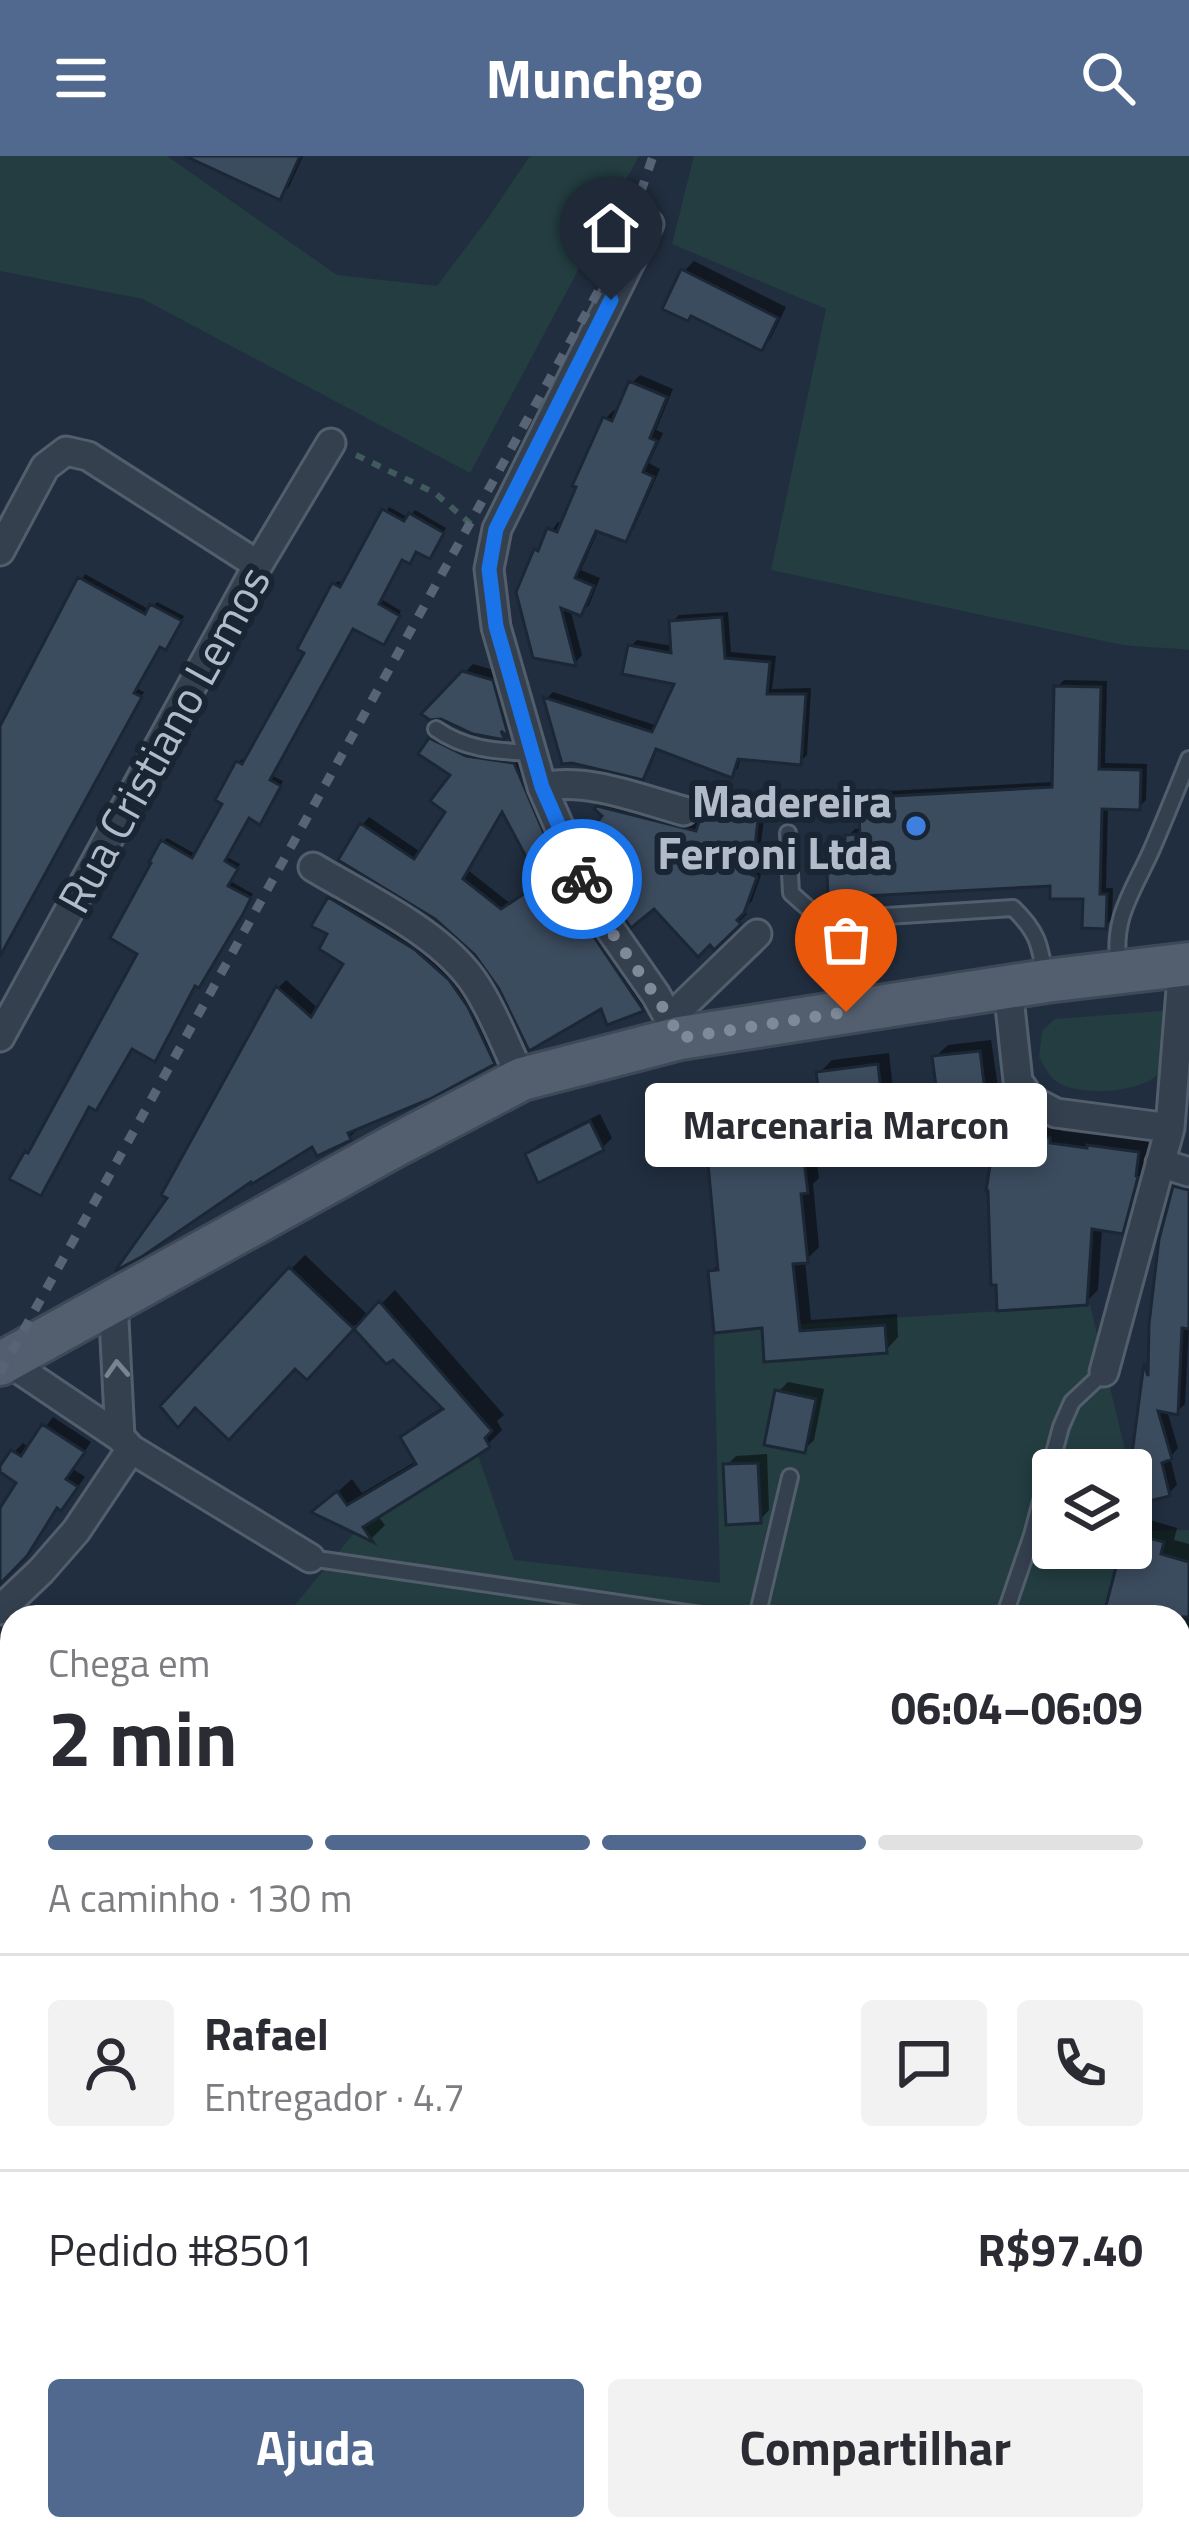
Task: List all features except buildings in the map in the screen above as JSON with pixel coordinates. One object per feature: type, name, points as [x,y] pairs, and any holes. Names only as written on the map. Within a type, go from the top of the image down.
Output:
[{"type":"main road","points":[[3,1362],[522,1079],[675,1028],[1186,964]]},
{"type":"street","points":[[649,224],[496,529],[489,569],[496,626],[542,787],[594,906],[675,1028],[757,934]]},
{"type":"street","name":"Rua Cristiano Lemos","points":[[0,1037],[258,565],[331,443]]},
{"type":"street","points":[[0,551],[45,467],[66,452],[88,456],[258,565]]},
{"type":"street","points":[[542,787],[560,783],[592,788],[684,811]]},
{"type":"street","points":[[314,867],[444,950],[477,986],[522,1079]]},
{"type":"street","points":[[1104,1372],[1170,1128],[1186,964]]},
{"type":"street","points":[[1027,984],[1018,1081],[1031,1100],[1056,1113],[1170,1128]]},
{"type":"street","points":[[1160,1163],[1189,1172]]},
{"type":"street","points":[[5,1605],[76,1531],[126,1443],[113,1300]]},
{"type":"street","points":[[3,1362],[310,1558]]},
{"type":"lane","points":[[436,729],[477,749],[532,753]]},
{"type":"lane","points":[[1119,973],[1115,943],[1129,892],[1189,759]]},
{"type":"lane","points":[[788,833],[790,893],[817,916],[1012,908],[1031,926],[1040,945],[1027,984]]},
{"type":"lane","points":[[1008,1605],[1061,1426],[1072,1402],[1104,1372]]},
{"type":"lane","points":[[760,1605],[790,1477]]},
{"type":"lane","points":[[310,1558],[633,1605]]},
{"type":"path","points":[[331,443],[435,494],[494,544]]},
{"type":"green space","points":[[0,156],[167,156],[337,275],[437,286],[530,156],[639,156],[470,473],[143,299],[0,271]]},
{"type":"green space","points":[[694,156],[1189,156],[1189,650],[1118,644],[771,570],[826,309],[672,244]]},
{"type":"green space","points":[[1173,1010],[1162,1069],[1136,1086],[1092,1091],[1065,1086],[1051,1076],[1039,1057],[1042,1031],[1055,1019]]},
{"type":"green space","points":[[1090,1305],[1125,1449],[1032,1449],[1032,1569],[1152,1569],[1152,1531],[1189,1530],[1189,1605],[295,1605],[354,1533],[478,1455],[514,1560],[720,1583],[714,1333]]},
{"type":"railway","points":[[0,1373],[621,250],[653,156]]},
{"type":"way so far","points":[[582,879],[594,906],[680,1038],[846,1012]]},
{"type":"place","name":"Madereira Ferroni Ltda","points":[[916,826]]},
{"type":"place","name":"Marcenaria Marcon","points":[[846,1012]]},
{"type":"route","points":[[582,879],[542,787],[496,626],[489,569],[496,529],[611,300]]}]
